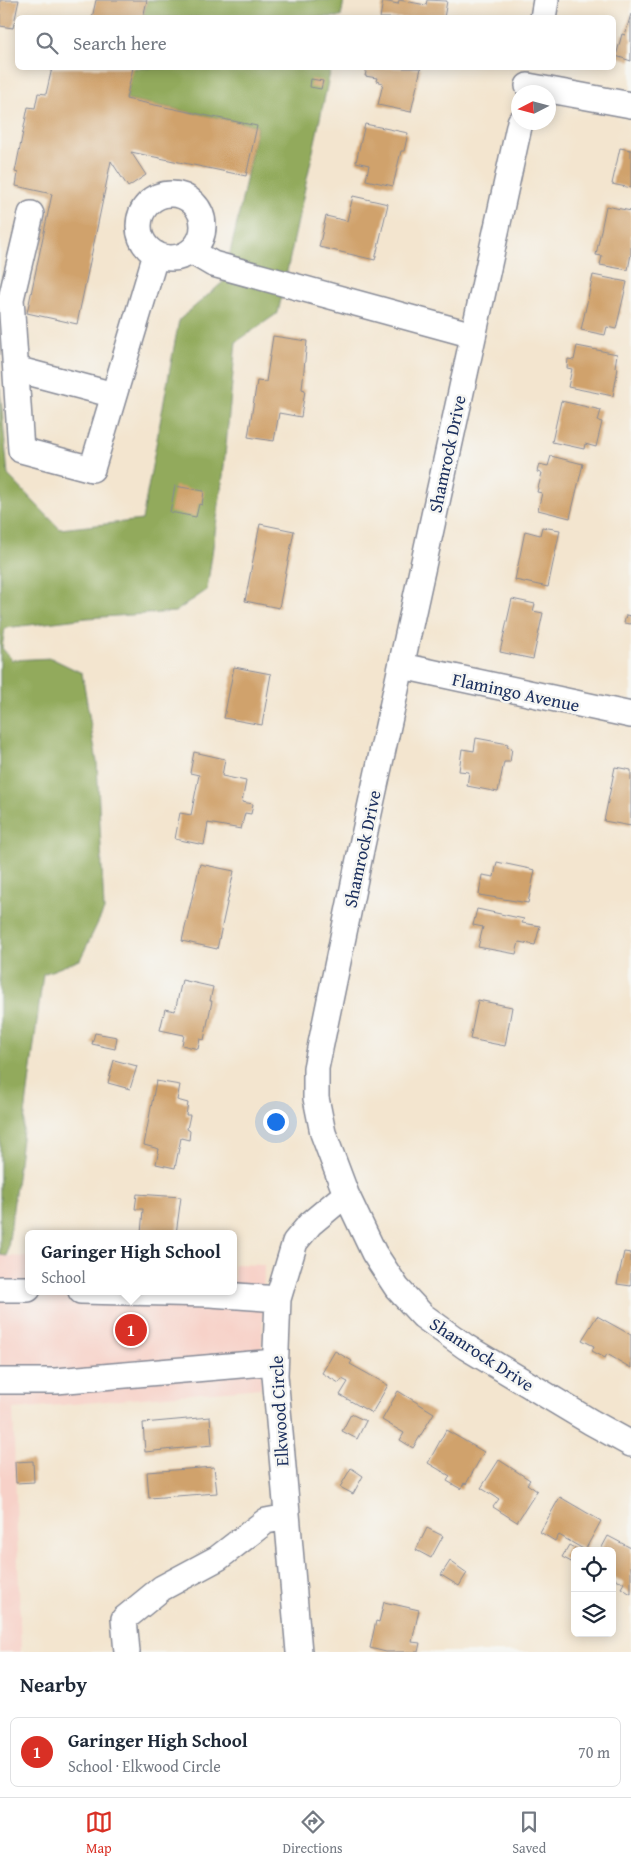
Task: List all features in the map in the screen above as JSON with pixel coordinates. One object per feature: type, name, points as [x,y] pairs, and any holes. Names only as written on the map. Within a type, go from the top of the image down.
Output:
[{"type":"street","points":[[544,15],[546,0]]},
{"type":"street","points":[[529,82],[631,105]]},
{"type":"street","name":"Shamrock Drive","points":[[518,130],[362,844],[316,1068],[316,1098],[323,1133],[346,1194],[374,1253],[397,1288],[423,1316],[466,1347],[631,1444]]},
{"type":"street","points":[[166,194],[177,194],[187,198],[195,204],[203,224],[202,234],[198,243],[191,251],[182,256],[171,258],[156,254],[144,243],[140,233],[139,222],[142,212],[148,203],[166,194]]},
{"type":"street","points":[[31,214],[11,299],[21,450],[92,469],[156,254]]},
{"type":"street","points":[[191,251],[213,264],[473,335]]},
{"type":"street","points":[[16,368],[114,395]]},
{"type":"street","name":"Flamingo Avenue","points":[[402,666],[631,715]]},
{"type":"street","name":"Elkwood Circle","points":[[299,1652],[278,1427],[276,1362],[278,1299],[295,1242],[310,1224],[346,1194]]},
{"type":"street","points":[[0,1289],[25,1289]]},
{"type":"street","points":[[224,1295],[278,1299]]},
{"type":"street","points":[[0,1381],[56,1381],[276,1362]]},
{"type":"street","points":[[127,1652],[124,1619],[162,1588],[218,1558],[266,1521],[286,1517]]},
{"type":"shaded area","points":[[0,1041],[7,1256],[25,1257],[25,1295],[237,1295],[237,1264],[264,1265],[261,1388],[13,1409],[21,1652],[0,1652]]},
{"type":"green space","points":[[147,0],[344,0],[341,15],[144,15]]},
{"type":"green space","points":[[133,70],[331,70],[278,313],[236,342],[223,476],[207,590],[175,612],[87,618],[5,628],[2,648],[12,660],[51,658],[82,673],[97,762],[104,910],[80,960],[43,974],[7,1256],[0,1255],[0,389],[8,475],[60,529],[142,520],[179,320],[223,282],[257,126],[126,99]]},
{"type":"building","points":[[0,0],[19,0],[13,28],[0,26]]},
{"type":"building","points":[[96,0],[147,0],[144,15],[93,15]]},
{"type":"building","points":[[399,0],[426,5],[427,0],[447,1],[445,15],[381,15],[383,1],[398,4]]},
{"type":"building","points":[[631,14],[631,61],[616,56],[622,34],[625,35]]},
{"type":"building","points":[[52,70],[133,70],[126,99],[257,126],[246,176],[131,152],[146,175],[128,187],[111,161],[77,324],[27,313],[52,194],[16,186],[18,173],[15,172],[28,107],[35,108],[38,93],[46,94]]},
{"type":"building","points":[[366,70],[421,70],[411,112],[378,105],[383,83],[376,81],[377,78],[365,76]]},
{"type":"building","points":[[311,79],[323,81],[321,89],[310,87]]},
{"type":"building","points":[[365,124],[408,133],[404,151],[401,151],[393,186],[366,180],[369,165],[356,162]]},
{"type":"building","points":[[620,148],[631,150],[631,188],[612,184]]},
{"type":"building","points":[[353,196],[388,204],[375,260],[319,247],[326,216],[347,221]]},
{"type":"building","points":[[606,206],[631,211],[631,254],[628,270],[600,265],[602,256],[596,255]]},
{"type":"building","points":[[593,275],[627,282],[616,329],[607,327],[605,335],[581,330]]},
{"type":"building","points":[[273,336],[307,341],[302,389],[305,390],[301,417],[279,413],[274,441],[248,437],[257,381],[266,382]]},
{"type":"building","points":[[577,346],[617,354],[615,367],[618,368],[613,396],[568,387],[572,369],[567,368],[568,359],[574,360]]},
{"type":"building","points":[[561,401],[601,410],[598,421],[602,422],[596,447],[585,444],[584,449],[552,442]]},
{"type":"building","points":[[551,456],[583,464],[570,518],[538,510],[542,493],[537,492],[542,473],[537,472],[539,464],[548,466]]},
{"type":"building","points":[[175,486],[204,491],[202,505],[199,504],[196,517],[170,512]]},
{"type":"building","points":[[260,524],[294,531],[279,608],[245,601]]},
{"type":"building","points":[[542,527],[560,530],[548,587],[515,580],[525,531],[540,535]]},
{"type":"building","points":[[512,599],[535,604],[533,611],[543,613],[533,659],[500,652]]},
{"type":"building","points":[[626,615],[631,616],[631,624],[624,623]]},
{"type":"building","points":[[234,667],[271,674],[262,725],[224,718]]},
{"type":"building","points":[[476,738],[508,744],[507,747],[512,748],[510,762],[504,762],[498,792],[467,786],[469,772],[459,771],[462,749],[474,751]]},
{"type":"building","points":[[194,752],[225,759],[222,776],[246,781],[242,802],[253,804],[251,814],[245,813],[241,829],[208,823],[204,845],[175,839],[180,813],[191,815],[199,775],[190,773]]},
{"type":"building","points":[[615,767],[631,770],[631,826],[604,821]]},
{"type":"building","points":[[497,862],[535,870],[528,903],[479,895],[482,875],[494,877]]},
{"type":"building","points":[[200,864],[234,871],[217,949],[182,941]]},
{"type":"building","points":[[477,909],[524,919],[522,923],[540,926],[535,945],[519,942],[516,954],[478,947],[483,927],[473,925]]},
{"type":"building","points":[[182,980],[213,987],[204,1040],[200,1039],[198,1049],[182,1045],[184,1035],[160,1030],[165,1009],[175,1011]]},
{"type":"building","points":[[478,1000],[512,1007],[505,1046],[470,1039]]},
{"type":"building","points":[[95,1033],[117,1037],[115,1049],[92,1044]]},
{"type":"building","points":[[114,1060],[137,1066],[130,1089],[108,1083]]},
{"type":"building","points":[[156,1081],[180,1085],[177,1100],[188,1103],[186,1115],[190,1115],[187,1129],[190,1131],[189,1140],[181,1138],[175,1168],[156,1164],[159,1149],[144,1145]]},
{"type":"building","points":[[137,1194],[181,1197],[177,1230],[141,1230],[143,1209],[135,1209]]},
{"type":"building","points":[[624,1252],[631,1253],[631,1286],[617,1284]]},
{"type":"building","points":[[597,1316],[631,1335],[631,1368],[607,1354],[605,1358],[592,1351],[594,1346],[582,1340]]},
{"type":"building","points":[[335,1351],[352,1361],[350,1364],[388,1385],[372,1413],[340,1395],[348,1382],[342,1379],[339,1383],[322,1373]]},
{"type":"building","points":[[398,1391],[434,1413],[413,1448],[400,1440],[404,1433],[382,1420]]},
{"type":"building","points":[[351,1414],[366,1421],[357,1439],[342,1431]]},
{"type":"building","points":[[210,1417],[212,1445],[145,1452],[143,1423]]},
{"type":"building","points":[[446,1430],[484,1452],[466,1484],[464,1483],[461,1489],[447,1481],[450,1476],[428,1463]]},
{"type":"building","points":[[499,1460],[530,1480],[527,1484],[537,1491],[517,1522],[493,1507],[499,1499],[481,1488]]},
{"type":"building","points":[[33,1461],[34,1482],[16,1483],[15,1462]]},
{"type":"building","points":[[214,1467],[217,1493],[149,1498],[147,1472]]},
{"type":"building","points":[[351,1468],[363,1476],[353,1494],[340,1487]]},
{"type":"building","points":[[560,1497],[601,1521],[587,1547],[580,1547],[559,1535],[555,1541],[540,1532]]},
{"type":"building","points":[[427,1528],[443,1536],[431,1558],[416,1550]]},
{"type":"building","points":[[608,1536],[631,1548],[631,1594],[621,1588],[624,1583],[616,1579],[616,1547],[602,1547]]},
{"type":"building","points":[[569,1545],[573,1547],[571,1547],[571,1562],[562,1557]]},
{"type":"building","points":[[450,1561],[467,1573],[459,1586],[441,1575]]},
{"type":"building","points":[[384,1602],[419,1610],[412,1642],[420,1643],[418,1652],[386,1652],[370,1648],[376,1621],[379,1622]]},
{"type":"place","name":"Garinger High School","points":[[131,1330]]}]
